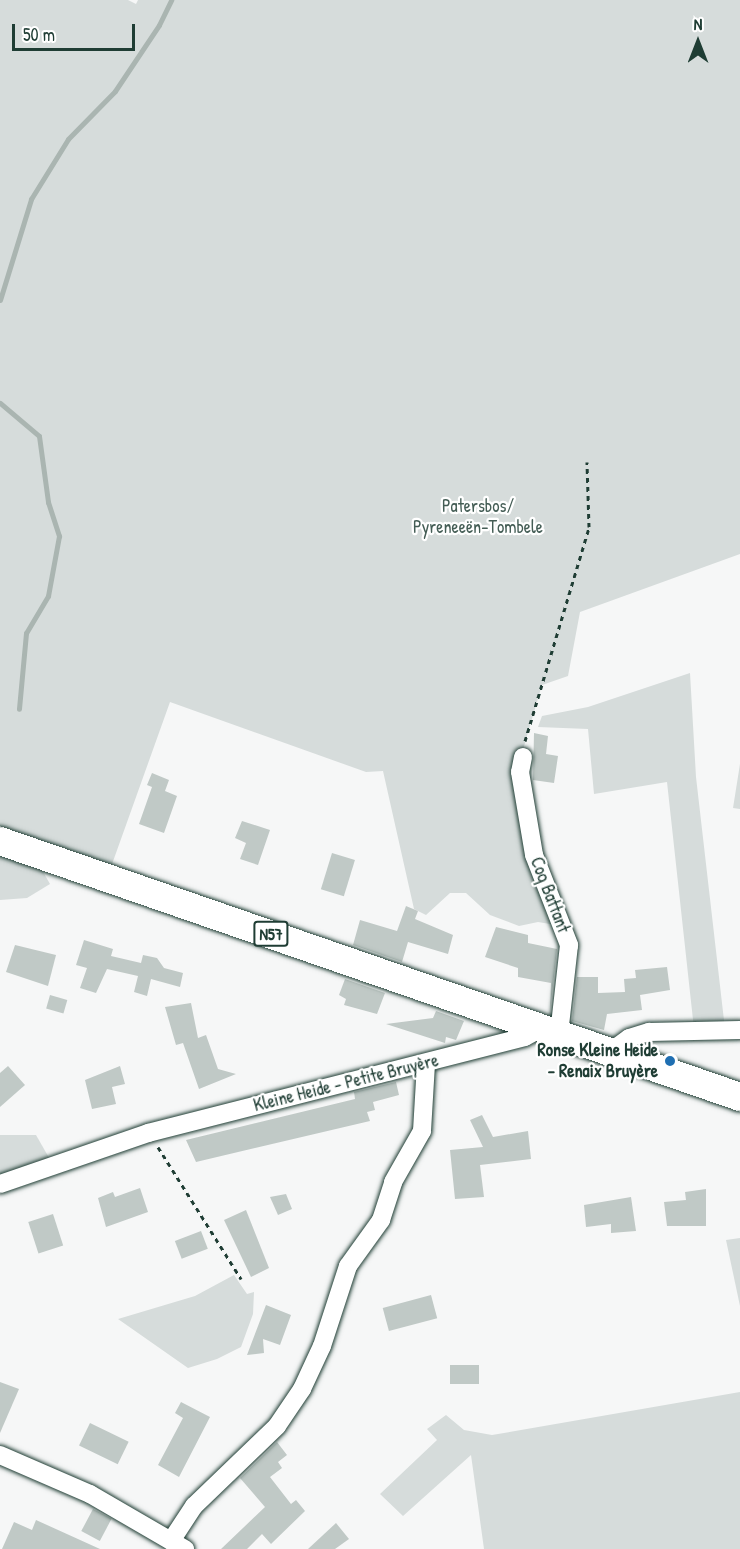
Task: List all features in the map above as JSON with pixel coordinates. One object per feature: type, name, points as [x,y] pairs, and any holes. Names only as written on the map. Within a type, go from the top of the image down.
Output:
[{"type":"main road","name":"N57","points":[[0,841],[740,1097]]},
{"type":"street","name":"Coq Battant","points":[[523,757],[520,778],[534,855],[569,945],[550,1031]]},
{"type":"street","points":[[610,1052],[629,1038],[649,1032],[740,1030]]},
{"type":"street","name":"Kleine Heide - Petite Bruyère","points":[[0,1184],[148,1133],[550,1031]]},
{"type":"street","points":[[0,1455],[90,1494],[178,1545],[194,1506],[261,1443],[302,1389],[322,1346],[348,1266],[381,1220],[393,1182],[422,1131],[426,1063]]},
{"type":"path","points":[[523,757],[531,712],[566,615],[589,526],[587,462]]},
{"type":"path","points":[[148,1133],[241,1279]]},
{"type":"green space","name":"Patersbos/ Pyreneeën-Tombele","points":[[0,0],[128,0],[136,4],[138,0],[740,0],[740,554],[580,612],[568,676],[542,685],[517,770],[556,925],[538,922],[519,926],[490,915],[466,893],[450,893],[426,915],[414,909],[383,771],[366,772],[170,702],[111,867],[0,828]]},
{"type":"green space","points":[[690,673],[696,777],[725,1029],[694,1029],[667,782],[594,794],[588,729],[538,727],[542,716],[588,707]]},
{"type":"green space","points":[[740,764],[740,809],[733,808]]},
{"type":"green space","points":[[0,855],[42,870],[50,884],[27,898],[0,900]]},
{"type":"green space","points":[[0,1135],[36,1135],[52,1163],[0,1181]]},
{"type":"green space","points":[[740,1238],[740,1306],[726,1240]]},
{"type":"green space","points":[[234,1275],[247,1294],[254,1292],[253,1314],[241,1347],[217,1359],[188,1368],[118,1319],[195,1296]]},
{"type":"green space","points":[[740,1392],[740,1549],[484,1549],[471,1455],[403,1516],[380,1494],[437,1440],[427,1429],[446,1415],[464,1430],[492,1435]]},
{"type":"building","points":[[534,733],[548,736],[546,754],[558,756],[554,783],[533,780]]},
{"type":"building","points":[[152,773],[169,780],[165,791],[177,796],[164,833],[139,824],[152,787],[147,785]]},
{"type":"building","points":[[242,821],[270,830],[258,865],[240,859],[246,843],[235,838]]},
{"type":"building","points":[[332,853],[355,860],[344,896],[321,889]]},
{"type":"building","points":[[406,906],[418,911],[415,919],[453,935],[448,954],[408,942],[402,962],[353,945],[360,920],[397,931]]},
{"type":"building","points":[[496,927],[528,935],[528,943],[557,949],[550,1012],[551,983],[518,977],[518,968],[485,957]]},
{"type":"building","points":[[84,940],[113,949],[111,956],[141,963],[143,955],[157,958],[164,968],[183,973],[180,987],[151,979],[147,996],[134,992],[138,976],[107,969],[96,993],[80,988],[87,968],[76,965]]},
{"type":"building","points":[[15,945],[56,955],[48,986],[6,972]]},
{"type":"building","points":[[667,967],[670,990],[640,995],[642,1010],[607,1014],[604,1030],[572,1021],[577,977],[598,977],[598,993],[625,992],[624,979],[636,978],[635,970]]},
{"type":"building","points":[[345,979],[385,993],[377,1014],[344,1005],[346,999],[339,995]]},
{"type":"building","points":[[50,995],[67,1000],[63,1013],[46,1008]]},
{"type":"building","points":[[191,1003],[198,1038],[206,1035],[218,1069],[236,1074],[199,1089],[183,1043],[176,1045],[165,1007]]},
{"type":"building","points":[[436,1011],[464,1021],[456,1040],[446,1037],[445,1043],[386,1024],[433,1018]]},
{"type":"building","points":[[8,1066],[25,1085],[0,1107],[0,1073]]},
{"type":"building","points":[[120,1066],[125,1084],[112,1087],[116,1104],[92,1109],[85,1080]]},
{"type":"building","points":[[396,1082],[399,1095],[373,1102],[375,1110],[367,1112],[370,1121],[196,1162],[186,1140],[355,1099],[354,1092]]},
{"type":"building","points":[[482,1115],[493,1137],[528,1131],[531,1159],[480,1165],[484,1197],[455,1199],[450,1150],[483,1147],[470,1120]]},
{"type":"building","points":[[140,1188],[148,1212],[106,1227],[98,1198],[113,1192],[115,1197]]},
{"type":"building","points":[[706,1189],[706,1226],[667,1226],[664,1202],[686,1200],[685,1192]]},
{"type":"building","points":[[286,1194],[292,1209],[278,1215],[270,1197]]},
{"type":"building","points":[[631,1197],[636,1231],[611,1233],[611,1224],[586,1227],[584,1205]]},
{"type":"building","points":[[246,1210],[269,1268],[251,1277],[224,1220]]},
{"type":"building","points":[[53,1214],[63,1245],[38,1253],[28,1222]]},
{"type":"building","points":[[201,1231],[208,1249],[182,1259],[175,1241]]},
{"type":"building","points":[[431,1295],[437,1318],[389,1331],[383,1308]]},
{"type":"building","points":[[266,1305],[291,1315],[280,1345],[263,1339],[264,1353],[247,1355]]},
{"type":"building","points":[[450,1365],[479,1365],[479,1384],[450,1384]]},
{"type":"building","points":[[0,1382],[19,1389],[0,1433]]},
{"type":"building","points":[[181,1402],[210,1417],[179,1477],[158,1465],[183,1418],[175,1413]]},
{"type":"building","points":[[90,1423],[129,1442],[118,1464],[79,1445]]},
{"type":"building","points":[[277,1442],[287,1455],[278,1462],[282,1468],[270,1477],[291,1504],[296,1500],[305,1511],[271,1544],[262,1534],[247,1549],[221,1549],[265,1507],[240,1478]]},
{"type":"building","points":[[93,1509],[112,1519],[100,1541],[81,1531]]},
{"type":"building","points":[[36,1520],[100,1549],[2,1549],[14,1522],[32,1530]]},
{"type":"building","points":[[336,1523],[349,1539],[335,1549],[308,1549]]},
{"type":"waterway","points":[[0,300],[31,199],[68,139],[115,91],[159,25],[171,0]]},
{"type":"waterway","points":[[0,403],[39,436],[48,502],[59,536],[48,596],[26,633],[19,709]]},
{"type":"place","name":"Ronse Kleine Heide - Renaix Bruyère","points":[[670,1061]]}]
